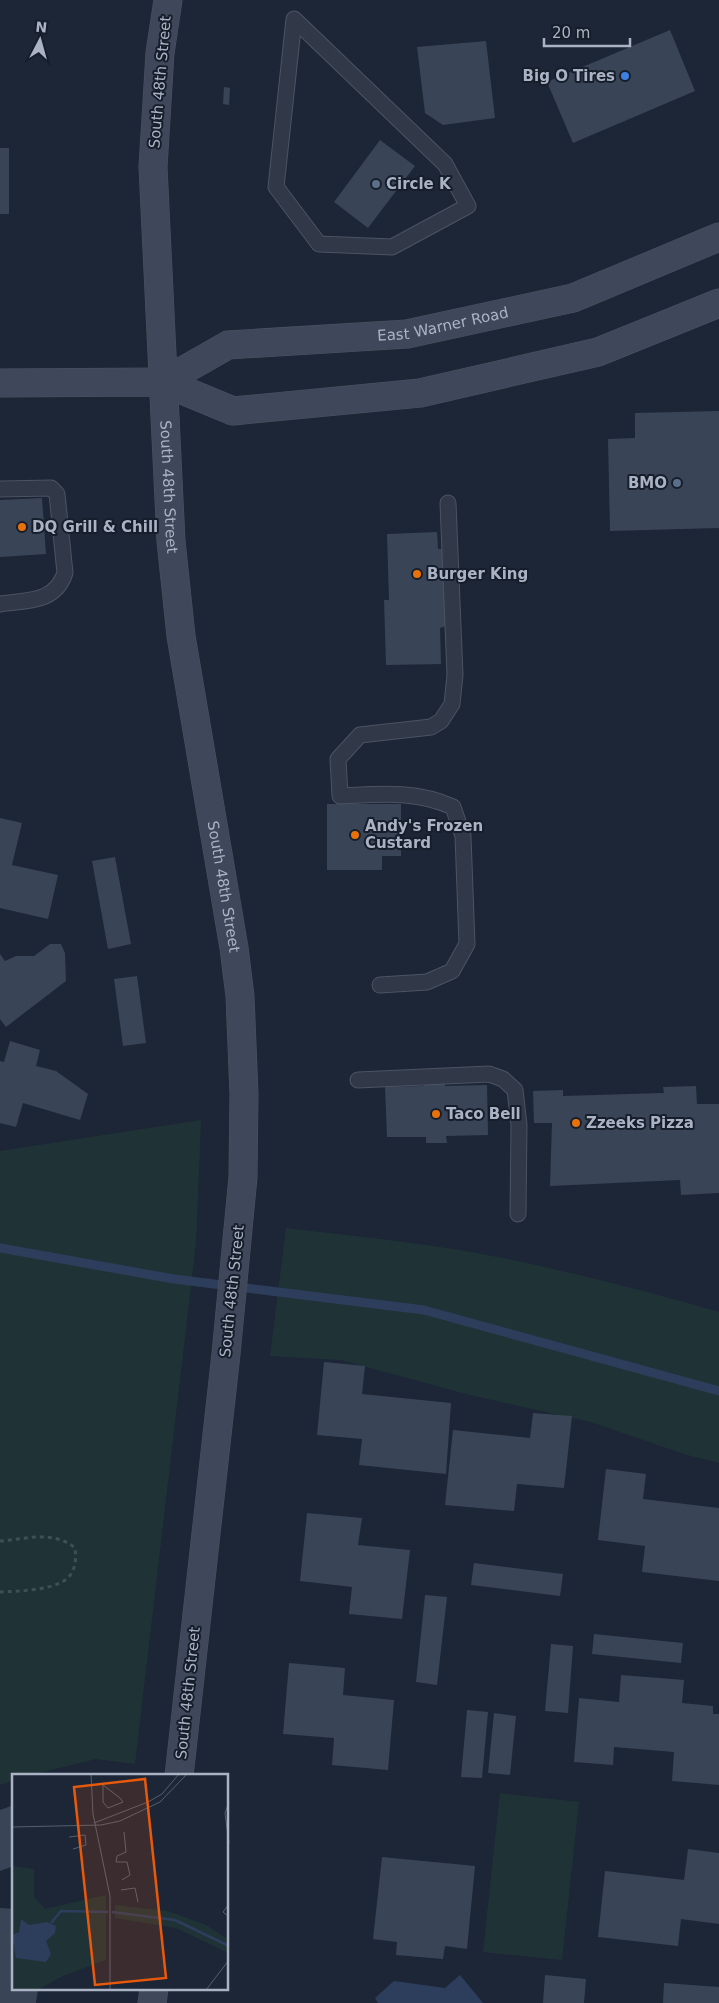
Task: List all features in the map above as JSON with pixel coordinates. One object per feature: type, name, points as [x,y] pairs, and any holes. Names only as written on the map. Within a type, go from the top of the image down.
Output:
[{"type":"main road","name":"South 48th Street","points":[[168,0],[160,53],[153,167],[175,585],[181,636],[234,948],[240,996],[245,1132],[242,1186],[226,1354],[179,1774]]},
{"type":"main road","name":"East Warner Road","points":[[164,382],[228,345],[407,334],[573,298],[719,236]]},
{"type":"main road","name":"East Warner Road","points":[[0,384],[164,382],[233,412],[420,393],[598,352],[719,303]]},
{"type":"main road","points":[[152,2003],[154,1990]]},
{"type":"lane","points":[[294,19],[445,164],[468,206],[392,247],[319,244],[276,187],[294,19]]},
{"type":"lane","points":[[0,489],[43,487],[51,488],[57,494],[64,572],[61,585],[53,594],[0,604]]},
{"type":"lane","points":[[380,985],[427,982],[452,971],[467,944],[463,836],[453,807],[432,798],[414,794],[340,796],[338,759],[360,735],[431,727],[441,721],[452,704],[454,666],[448,503]]},
{"type":"lane","points":[[358,1080],[489,1074],[503,1079],[515,1090],[519,1124],[518,1214]]},
{"type":"path","points":[[0,1541],[51,1537],[65,1539],[76,1548],[76,1563],[70,1576],[58,1583],[30,1590],[0,1592]]},
{"type":"green space","points":[[201,1120],[196,1243],[135,1764],[96,1759],[34,1774],[12,1774],[12,1781],[0,1785],[0,1151]]},
{"type":"green space","points":[[286,1228],[425,1245],[508,1259],[667,1297],[719,1312],[719,1463],[687,1455],[591,1422],[470,1395],[341,1360],[270,1356]]},
{"type":"green space","points":[[500,1793],[579,1802],[562,1960],[483,1952]]},
{"type":"water","points":[[460,1975],[483,2003],[378,2003],[375,1998],[394,1981],[445,1988]]},
{"type":"building","points":[[670,30],[695,91],[573,143],[547,82]]},
{"type":"building","points":[[486,41],[495,118],[443,125],[425,113],[417,47]]},
{"type":"building","points":[[224,87],[230,88],[229,105],[223,104]]},
{"type":"building","points":[[380,140],[415,166],[368,228],[334,202]]},
{"type":"building","points":[[0,148],[9,148],[9,214],[0,214]]},
{"type":"building","points":[[719,411],[719,528],[610,531],[608,439],[635,438],[635,413]]},
{"type":"building","name":"DQ Grill & Chill","points":[[42,498],[46,554],[0,557],[0,500]]},
{"type":"building","name":"Burger King","points":[[437,532],[438,549],[444,549],[446,626],[440,628],[441,664],[386,665],[384,600],[389,600],[387,534]]},
{"type":"building","points":[[327,804],[401,804],[401,856],[382,856],[382,870],[327,870]]},
{"type":"building","points":[[0,818],[22,823],[12,865],[58,875],[48,919],[0,908]]},
{"type":"building","points":[[115,857],[131,944],[108,949],[92,861]]},
{"type":"building","points":[[50,944],[61,944],[65,953],[66,981],[6,1027],[0,1019],[0,954],[5,961],[16,956],[34,956]]},
{"type":"building","points":[[137,976],[146,1043],[123,1046],[114,979]]},
{"type":"building","points":[[10,1041],[40,1050],[36,1066],[56,1071],[88,1094],[80,1120],[23,1103],[16,1127],[0,1123],[0,1061],[4,1062]]},
{"type":"building","points":[[445,1082],[445,1086],[487,1085],[488,1135],[446,1136],[447,1143],[426,1143],[426,1137],[387,1137],[385,1087],[424,1086],[424,1083]]},
{"type":"building","points":[[696,1086],[697,1104],[719,1104],[719,1193],[681,1195],[680,1180],[550,1186],[552,1123],[534,1123],[533,1091],[563,1090],[563,1096],[664,1093],[663,1087]]},
{"type":"building","points":[[324,1362],[365,1366],[362,1394],[451,1403],[446,1474],[359,1465],[362,1439],[317,1435]]},
{"type":"building","points":[[533,1413],[572,1416],[564,1488],[517,1484],[514,1511],[445,1505],[453,1430],[530,1438]]},
{"type":"building","points":[[606,1469],[646,1474],[643,1499],[719,1508],[719,1581],[642,1572],[645,1546],[598,1540]]},
{"type":"building","points":[[307,1513],[362,1518],[358,1545],[410,1550],[402,1619],[349,1614],[352,1587],[300,1581]]},
{"type":"building","points":[[474,1563],[563,1574],[560,1596],[471,1585]]},
{"type":"building","points":[[425,1595],[447,1597],[437,1685],[416,1682]]},
{"type":"building","points":[[594,1634],[683,1643],[681,1663],[592,1654]]},
{"type":"building","points":[[551,1644],[573,1646],[568,1713],[545,1711]]},
{"type":"building","points":[[289,1663],[345,1668],[343,1695],[394,1700],[388,1770],[332,1765],[334,1738],[283,1734]]},
{"type":"building","points":[[621,1675],[684,1680],[682,1703],[713,1706],[713,1714],[719,1714],[719,1785],[672,1781],[674,1752],[614,1747],[613,1765],[574,1762],[579,1698],[619,1702]]},
{"type":"building","points":[[467,1710],[488,1712],[482,1778],[461,1777]]},
{"type":"building","points":[[494,1713],[516,1716],[510,1775],[488,1773]]},
{"type":"building","points":[[12,1806],[12,1867],[0,1871],[0,1810]]},
{"type":"building","points":[[688,1849],[719,1853],[719,1924],[681,1919],[678,1946],[598,1937],[605,1871],[684,1880]]},
{"type":"building","points":[[382,1857],[475,1866],[467,1949],[445,1946],[443,1959],[396,1955],[397,1942],[373,1939]]},
{"type":"building","points":[[0,1908],[12,1909],[12,1990],[38,1990],[36,2003],[0,2003]]},
{"type":"building","points":[[545,1975],[586,1979],[584,2003],[543,2003]]},
{"type":"building","points":[[664,1983],[719,1987],[719,2003],[663,2003]]},
{"type":"waterway","points":[[0,1248],[174,1279],[424,1310],[719,1391]]},
{"type":"place","name":"Big O Tires","points":[[625,76]]},
{"type":"place","name":"Circle K","points":[[376,184]]},
{"type":"place","name":"BMO","points":[[677,483]]},
{"type":"place","name":"DQ Grill & Chill","points":[[22,527]]},
{"type":"place","name":"Burger King","points":[[417,574]]},
{"type":"place","name":"Andy's Frozen Custard","points":[[355,835]]},
{"type":"place","name":"Taco Bell","points":[[436,1114]]},
{"type":"place","name":"Zzeeks Pizza","points":[[576,1123]]}]
